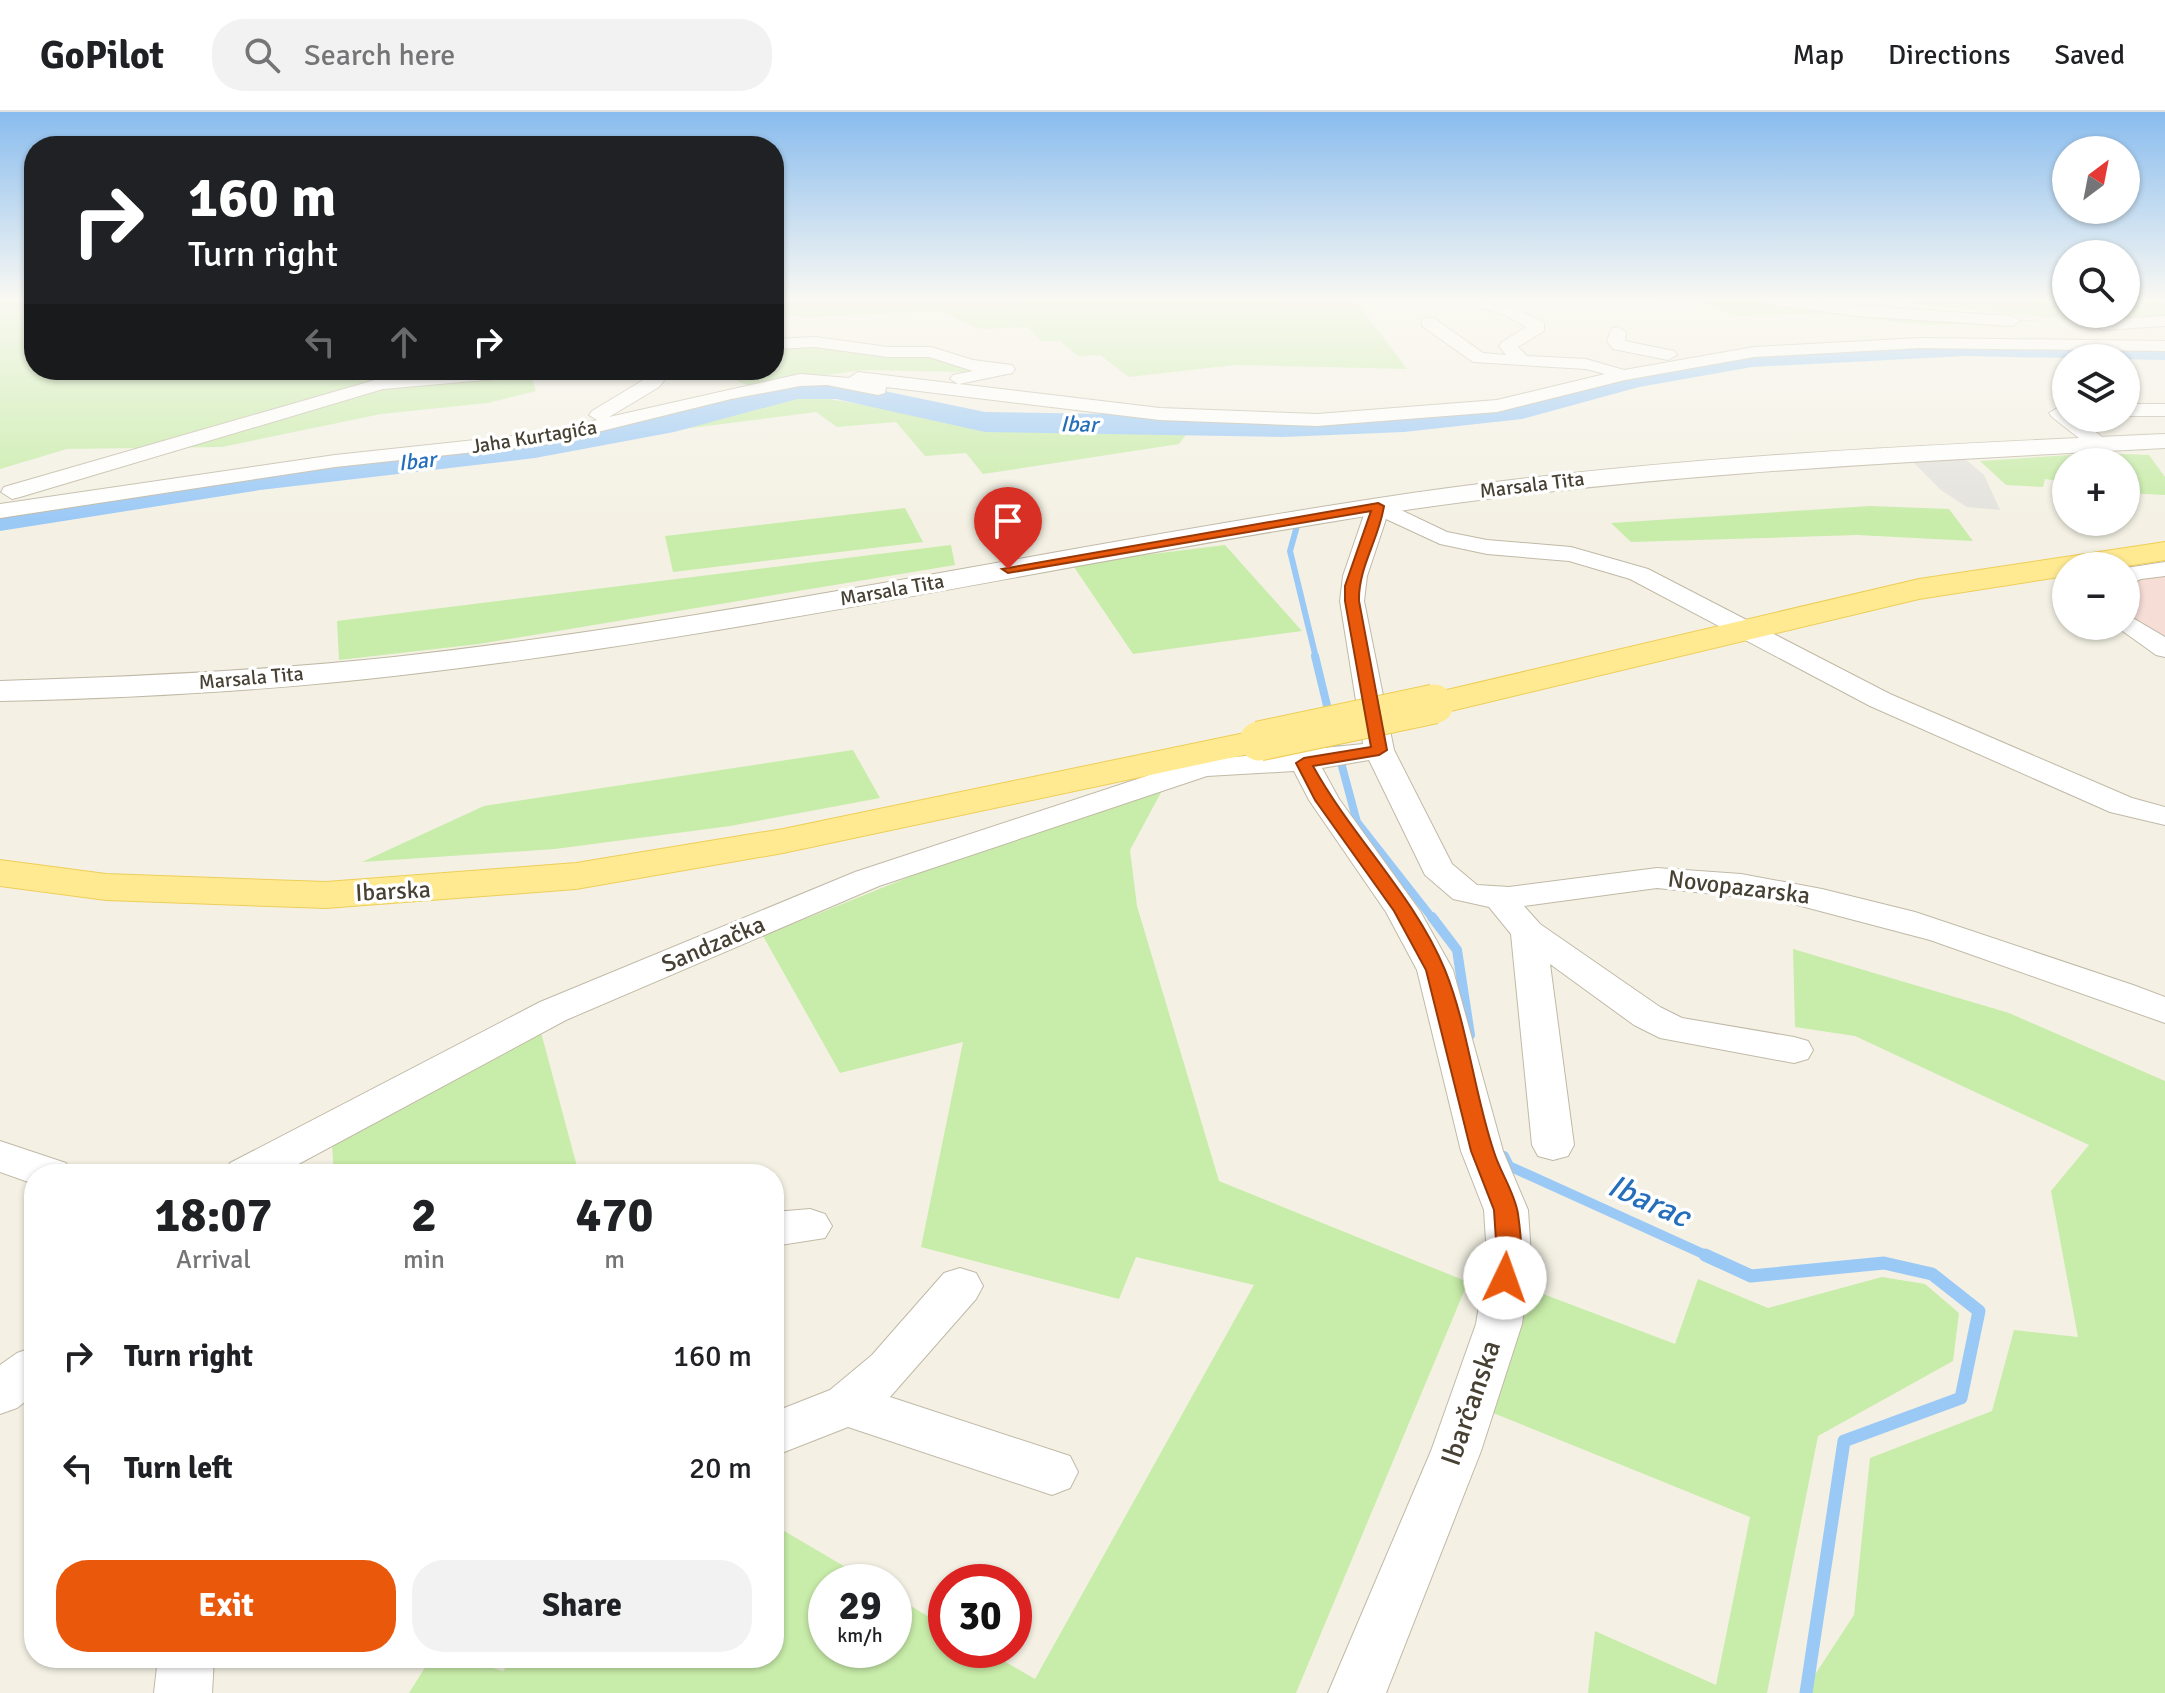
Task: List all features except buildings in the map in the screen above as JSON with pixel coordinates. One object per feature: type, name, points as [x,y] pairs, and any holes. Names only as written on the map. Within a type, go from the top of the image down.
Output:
[{"type":"main road","name":"Ibarska","points":[[0,873],[106,887],[326,895],[576,876],[783,841],[1200,761],[1259,741],[1434,704],[1919,589],[2165,551]]},
{"type":"street","points":[[827,379],[956,379],[987,373]]},
{"type":"street","points":[[1617,373],[1625,375]]},
{"type":"street","name":"Jaha Kurtagića","points":[[0,511],[335,461],[518,442],[601,427],[756,387],[827,379],[1015,413],[1317,420],[1431,414],[1497,406],[1637,373]]},
{"type":"street","name":"Jaha Kurtagića","points":[[858,378],[1160,414]]},
{"type":"street","points":[[0,495],[382,384],[427,380]]},
{"type":"street","points":[[518,442],[610,410],[655,380]]},
{"type":"street","points":[[2140,397],[2159,410]]},
{"type":"street","points":[[2083,432],[2100,445]]},
{"type":"street","name":"Marsala Tita","points":[[0,691],[178,684],[445,661],[816,604],[1378,506],[1682,468],[2100,445],[2162,445]]},
{"type":"street","points":[[1378,506],[1451,539],[1487,547],[1571,554],[1639,574],[1880,700],[2121,805],[2165,816]]},
{"type":"street","name":"Novopazarska","points":[[1378,506],[1375,524],[1352,586],[1369,752],[1437,868],[1451,884],[1471,895],[1498,897],[1654,878],[1749,884],[1842,901],[2103,986],[2165,1011]]},
{"type":"street","points":[[2140,572],[2165,569]]},
{"type":"street","points":[[2140,632],[2165,649]]},
{"type":"street","name":"Sandzačka","points":[[264,1164],[553,1011],[867,879],[1200,761],[1315,761],[1369,752]]},
{"type":"street","name":"Ibarčanska","points":[[1315,761],[1324,800],[1403,911],[1435,970],[1482,1151],[1506,1210],[1509,1256],[1499,1324],[1456,1451],[1357,1693]]},
{"type":"street","points":[[1498,897],[1528,932],[1647,1016],[1673,1029],[1794,1050]]},
{"type":"street","points":[[1528,932],[1553,1145]]},
{"type":"street","points":[[0,1156],[24,1164]]},
{"type":"street","points":[[784,1430],[847,1405],[889,1369],[960,1286]]},
{"type":"street","points":[[0,1393],[24,1375]]},
{"type":"street","points":[[847,1405],[1052,1472]]},
{"type":"street","points":[[183,1693],[185,1668]]},
{"type":"shaded area","points":[[1965,459],[1984,475],[2000,510],[1967,507],[1941,490],[1912,461]]},
{"type":"shaded area","points":[[2165,567],[2165,639],[2140,624],[2140,569]]},
{"type":"green space","points":[[0,373],[24,373],[24,380],[533,380],[536,391],[488,403],[381,414],[222,447],[67,449],[0,469]]},
{"type":"green space","points":[[784,373],[842,373],[747,385],[737,381],[784,380]]},
{"type":"green space","points":[[1123,373],[1166,373],[1129,377]]},
{"type":"green space","points":[[812,396],[985,426],[1084,434],[1187,433],[1179,444],[983,474],[966,453],[925,456],[896,422],[837,427],[816,412],[628,436],[787,397]]},
{"type":"green space","points":[[2140,455],[2149,455],[2165,477],[2165,495],[2140,494]]},
{"type":"green space","points":[[2052,456],[2052,480],[2045,479],[2043,487],[2006,485],[1980,461]]},
{"type":"green space","points":[[1870,506],[1949,509],[1973,541],[1857,535],[1631,542],[1611,523]]},
{"type":"green space","points":[[905,508],[923,542],[673,572],[665,536]]},
{"type":"green space","points":[[951,545],[955,565],[479,644],[339,660],[337,621]]},
{"type":"green space","points":[[1225,545],[1302,631],[1133,654],[1072,564]]},
{"type":"green space","points":[[853,750],[880,798],[730,826],[555,849],[362,862],[484,806]]},
{"type":"green space","points":[[1165,785],[1130,850],[1137,906],[1219,1181],[1468,1282],[1296,1693],[409,1693],[425,1668],[493,1668],[503,1671],[506,1668],[784,1668],[784,1531],[840,1564],[808,1564],[808,1668],[912,1668],[912,1607],[928,1616],[928,1668],[1016,1668],[1035,1679],[1254,1285],[1136,1257],[1119,1299],[921,1247],[963,1042],[840,1073],[763,936],[936,866]]},
{"type":"green space","points":[[1793,949],[2009,1013],[2165,1081],[2165,1693],[1803,1693],[1854,1615],[1870,1458],[1992,1411],[2014,1330],[2078,1337],[2051,1191],[2089,1145],[1855,1036],[1795,1027]]},
{"type":"green space","points":[[539,1025],[576,1164],[333,1164],[331,1131]]},
{"type":"green space","points":[[1882,1277],[1925,1284],[1959,1313],[1953,1361],[1818,1436],[1767,1693],[1588,1693],[1595,1631],[1716,1685],[1750,1517],[1471,1404],[1517,1284],[1675,1344],[1698,1279],[1768,1308]]},
{"type":"waterway","name":"Ibar","points":[[0,520],[260,479],[535,448],[674,422],[796,390],[836,390],[985,422],[1282,427],[1404,422],[1522,409],[1666,373]]},
{"type":"waterway","name":"Ibarac","points":[[1301,427],[1305,433]]},
{"type":"waterway","name":"Ibarac","points":[[1297,526],[1290,551],[1316,658]]},
{"type":"waterway","name":"Ibarac","points":[[1315,656],[1330,718]]},
{"type":"waterway","name":"Ibarac","points":[[1333,733],[1357,822],[1433,919]]},
{"type":"waterway","name":"Ibarac","points":[[1432,917],[1457,950],[1470,1035]]},
{"type":"waterway","name":"Ibarac","points":[[1504,1156],[1509,1166],[1710,1257]]},
{"type":"waterway","name":"Ibarac","points":[[1705,1255],[1751,1276],[1884,1263],[1932,1274],[1979,1311],[1961,1398],[1844,1441],[1806,1693]]},
{"type":"route","points":[[1008,569],[1378,506],[1375,524],[1352,586],[1352,601],[1379,750],[1304,763],[1324,800],[1403,911],[1435,970],[1482,1151],[1506,1210],[1509,1256],[1505,1278]]}]
